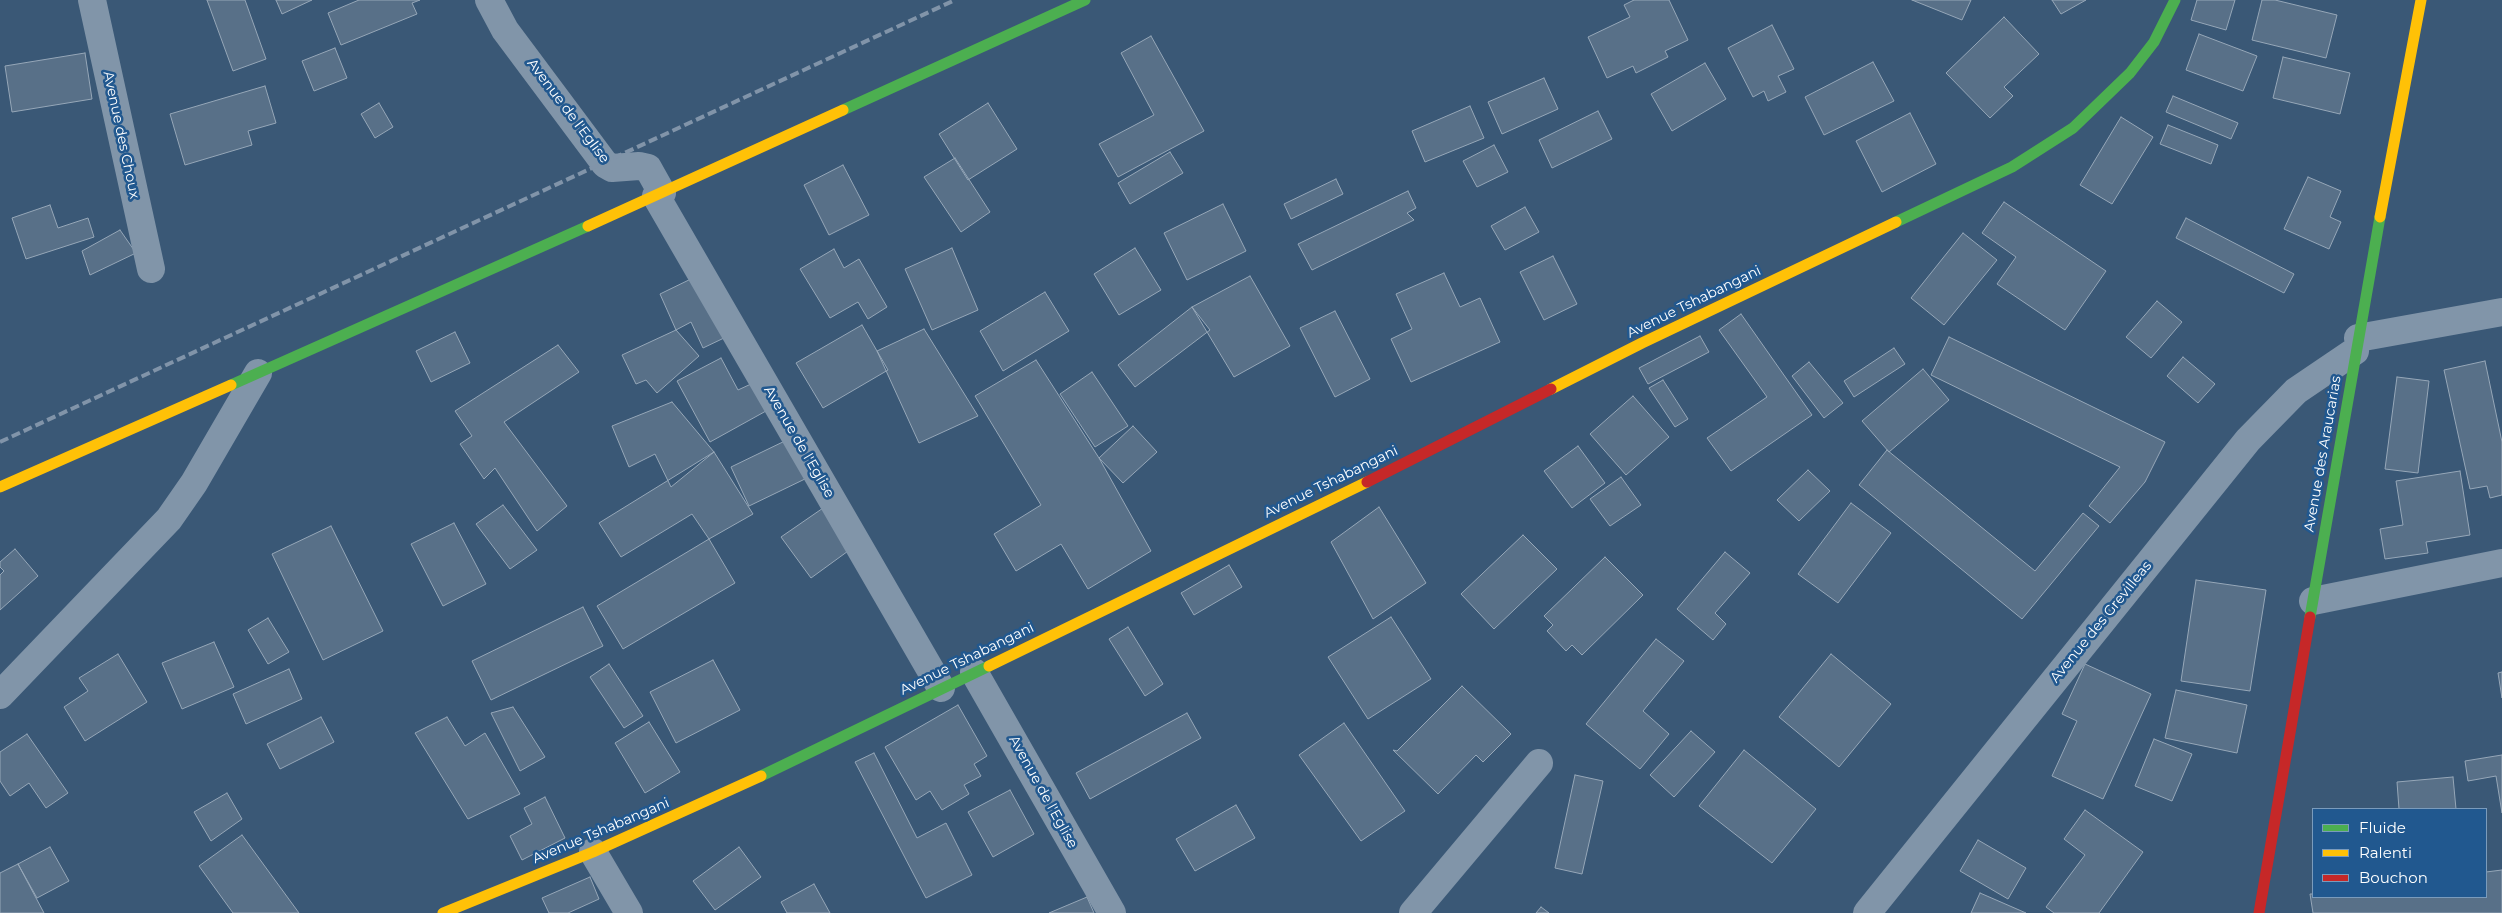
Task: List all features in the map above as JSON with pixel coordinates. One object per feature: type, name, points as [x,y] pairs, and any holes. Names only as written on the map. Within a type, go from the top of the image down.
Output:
[{"type":"street","name":"Avenue des Choux","points":[[92,0],[151,269]]},
{"type":"street","name":"Avenue de l'Eglise","points":[[489,0],[506,30],[605,164],[612,168],[639,166],[648,168],[659,195],[941,688]]},
{"type":"street","points":[[0,487],[659,195],[1085,0]]},
{"type":"street","name":"Avenue Tshabangani","points":[[443,913],[593,852],[735,788],[1318,507],[1642,343],[2012,167],[2073,128],[2130,73],[2154,42],[2175,0]]},
{"type":"street","name":"Avenue des Araucarias","points":[[2259,913],[2357,345],[2421,0]]},
{"type":"street","points":[[2357,345],[2502,312]]},
{"type":"street","name":"Avenue des Grevilleas","points":[[1867,913],[2248,440],[2296,391],[2357,345]]},
{"type":"street","points":[[0,696],[169,519],[194,483],[258,373]]},
{"type":"street","points":[[2313,601],[2502,563]]},
{"type":"street","name":"Avenue de l'Eglise","points":[[974,672],[1112,913]]},
{"type":"street","points":[[1413,913],[1538,763]]},
{"type":"street","points":[[593,852],[629,913]]},
{"type":"building","points":[[207,0],[245,0],[266,59],[233,71]]},
{"type":"building","points":[[276,0],[312,0],[282,14]]},
{"type":"building","points":[[359,0],[420,0],[412,3],[417,14],[341,45],[328,13]]},
{"type":"building","points":[[1634,0],[1669,0],[1688,40],[1665,51],[1668,57],[1636,73],[1633,66],[1607,78],[1588,37],[1630,17],[1624,5]]},
{"type":"building","points":[[1912,0],[1971,0],[1962,20]]},
{"type":"building","points":[[2052,0],[2086,0],[2061,14]]},
{"type":"building","points":[[2197,0],[2235,0],[2226,30],[2191,20]]},
{"type":"building","points":[[2262,0],[2275,0],[2337,15],[2326,58],[2252,40]]},
{"type":"building","points":[[2004,17],[2039,54],[2004,87],[2013,96],[1990,118],[1946,73]]},
{"type":"building","points":[[1772,25],[1794,69],[1778,76],[1786,92],[1768,101],[1764,91],[1753,97],[1728,48]]},
{"type":"building","points":[[2199,34],[2257,56],[2243,91],[2186,70]]},
{"type":"building","points":[[1151,36],[1204,131],[1118,177],[1099,144],[1154,115],[1121,53]]},
{"type":"building","points":[[335,48],[347,78],[314,91],[302,61]]},
{"type":"building","points":[[85,53],[92,99],[12,112],[5,66]]},
{"type":"building","points":[[2283,57],[2350,73],[2340,114],[2273,98]]},
{"type":"building","points":[[1873,62],[1894,101],[1824,135],[1805,97]]},
{"type":"building","points":[[1705,63],[1726,99],[1672,131],[1651,94]]},
{"type":"building","points":[[1544,78],[1558,109],[1502,134],[1488,102]]},
{"type":"building","points":[[265,86],[276,123],[248,131],[252,145],[185,165],[170,114]]},
{"type":"building","points":[[2173,96],[2238,123],[2231,139],[2166,112]]},
{"type":"building","points":[[379,103],[393,127],[375,138],[361,114]]},
{"type":"building","points":[[988,103],[1017,149],[968,180],[939,134]]},
{"type":"building","points":[[1470,106],[1484,138],[1425,162],[1412,131]]},
{"type":"building","points":[[1598,111],[1612,139],[1552,168],[1539,140]]},
{"type":"building","points":[[1910,113],[1936,164],[1882,192],[1856,141]]},
{"type":"building","points":[[2121,117],[2153,137],[2112,204],[2080,185]]},
{"type":"building","points":[[2168,125],[2218,145],[2211,164],[2160,144]]},
{"type":"building","points":[[1494,145],[1508,172],[1477,187],[1463,161]]},
{"type":"building","points":[[1170,152],[1183,173],[1130,204],[1118,183]]},
{"type":"building","points":[[955,158],[990,212],[961,232],[924,177]]},
{"type":"building","points":[[843,165],[869,215],[829,235],[804,185]]},
{"type":"building","points":[[2308,177],[2341,191],[2330,217],[2341,222],[2329,249],[2284,229]]},
{"type":"building","points":[[1336,179],[1343,194],[1291,219],[1284,204]]},
{"type":"building","points":[[1408,191],[1416,208],[1407,213],[1414,220],[1312,270],[1298,244]]},
{"type":"building","points":[[2004,202],[2106,271],[2065,330],[1997,284],[2016,257],[1982,233]]},
{"type":"building","points":[[1223,204],[1246,251],[1187,280],[1164,233]]},
{"type":"building","points":[[50,205],[58,228],[88,218],[94,237],[26,259],[12,218]]},
{"type":"building","points":[[1525,207],[1539,232],[1505,250],[1491,226]]},
{"type":"building","points":[[2186,218],[2294,274],[2284,293],[2176,238]]},
{"type":"building","points":[[120,230],[136,253],[90,275],[82,251]]},
{"type":"building","points":[[1963,233],[1997,260],[1944,325],[1911,298]]},
{"type":"building","points":[[952,248],[978,310],[932,330],[905,269]]},
{"type":"building","points":[[1135,248],[1161,290],[1119,315],[1094,274]]},
{"type":"building","points":[[834,249],[844,268],[859,259],[887,307],[868,319],[858,302],[830,318],[800,269]]},
{"type":"building","points":[[1553,256],[1577,304],[1544,320],[1520,272]]},
{"type":"building","points":[[1444,273],[1460,307],[1480,298],[1500,342],[1411,382],[1391,339],[1412,329],[1396,294]]},
{"type":"building","points":[[1250,276],[1290,346],[1234,377],[1192,307]]},
{"type":"building","points":[[695,277],[724,338],[703,348],[691,322],[676,330],[660,294]]},
{"type":"building","points":[[1045,292],[1069,331],[1003,371],[980,331]]},
{"type":"building","points":[[2157,301],[2182,322],[2151,358],[2126,337]]},
{"type":"building","points":[[1192,307],[1210,330],[1135,387],[1118,365]]},
{"type":"building","points":[[1335,311],[1370,379],[1335,397],[1300,328]]},
{"type":"building","points":[[1741,314],[1812,415],[1731,471],[1707,438],[1767,397],[1719,330]]},
{"type":"building","points":[[862,325],[888,370],[823,408],[796,363]]},
{"type":"building","points":[[924,329],[978,416],[919,443],[877,351]]},
{"type":"building","points":[[676,330],[699,356],[657,393],[646,380],[636,384],[622,355]]},
{"type":"building","points":[[455,332],[470,363],[431,382],[416,351]]},
{"type":"building","points":[[1700,336],[1709,352],[1648,384],[1639,368]]},
{"type":"building","points":[[1949,337],[2165,442],[2145,482],[2110,523],[2089,506],[2120,467],[1931,375]]},
{"type":"building","points":[[558,345],[579,372],[504,422],[567,506],[537,531],[495,468],[484,479],[460,444],[472,436],[455,411]]},
{"type":"building","points":[[1894,348],[1905,364],[1854,397],[1844,381]]},
{"type":"building","points":[[2183,357],[2215,384],[2198,403],[2167,376]]},
{"type":"building","points":[[721,358],[738,390],[751,384],[766,411],[710,442],[677,381]]},
{"type":"building","points":[[1036,360],[1099,458],[1151,551],[1088,589],[1061,544],[1016,571],[994,534],[1041,505],[975,396]]},
{"type":"building","points":[[2485,361],[2502,442],[2502,495],[2490,498],[2487,486],[2470,489],[2444,370]]},
{"type":"building","points":[[1809,362],[1843,403],[1824,418],[1792,376]]},
{"type":"building","points":[[1923,369],[1949,400],[1889,452],[1862,421]]},
{"type":"building","points":[[1092,372],[1128,426],[1095,447],[1060,394]]},
{"type":"building","points":[[2397,377],[2429,381],[2418,473],[2385,469]]},
{"type":"building","points":[[1663,380],[1688,419],[1675,427],[1649,388]]},
{"type":"building","points":[[1633,396],[1669,437],[1626,475],[1590,434]]},
{"type":"building","points":[[672,402],[714,452],[671,487],[655,454],[629,467],[612,426]]},
{"type":"building","points":[[1133,426],[1157,452],[1123,483],[1099,458]]},
{"type":"building","points":[[789,439],[807,478],[749,506],[731,467]]},
{"type":"building","points":[[1578,446],[1605,483],[1572,508],[1544,471]]},
{"type":"building","points":[[1887,450],[2035,571],[2083,513],[2099,526],[2022,619],[1859,485]]},
{"type":"building","points":[[714,452],[753,514],[709,539],[692,514],[621,557],[599,523]]},
{"type":"building","points":[[1808,470],[1830,491],[1799,521],[1777,500]]},
{"type":"building","points":[[2460,471],[2470,535],[2426,542],[2428,553],[2385,559],[2380,529],[2403,525],[2396,481]]},
{"type":"building","points":[[1621,477],[1641,505],[1610,526],[1590,499]]},
{"type":"building","points":[[1851,503],[1891,533],[1838,603],[1798,574]]},
{"type":"building","points":[[503,505],[537,550],[510,569],[476,524]]},
{"type":"building","points":[[826,506],[855,546],[811,578],[781,537]]},
{"type":"building","points":[[1379,507],[1426,583],[1373,619],[1331,542]]},
{"type":"building","points":[[454,523],[486,584],[443,606],[411,544]]},
{"type":"building","points":[[331,526],[383,631],[323,660],[272,554]]},
{"type":"building","points":[[1523,535],[1557,569],[1494,629],[1461,594]]},
{"type":"building","points":[[709,539],[735,583],[623,649],[597,606]]},
{"type":"building","points":[[15,549],[38,576],[0,610],[0,575],[4,571],[0,567],[0,562]]},
{"type":"building","points":[[1725,552],[1750,573],[1715,613],[1726,624],[1713,640],[1677,609]]},
{"type":"building","points":[[1605,557],[1643,595],[1582,655],[1572,645],[1566,651],[1547,631],[1553,625],[1544,616]]},
{"type":"building","points":[[1229,565],[1242,587],[1194,615],[1181,593]]},
{"type":"building","points":[[2196,580],[2266,590],[2250,691],[2181,681]]},
{"type":"building","points":[[583,607],[603,646],[491,700],[472,661]]},
{"type":"building","points":[[1391,617],[1431,679],[1368,719],[1328,657]]},
{"type":"building","points":[[268,618],[289,652],[268,664],[248,630]]},
{"type":"building","points":[[1128,627],[1163,684],[1145,696],[1109,639]]},
{"type":"building","points":[[1656,639],[1684,661],[1643,711],[1669,734],[1640,769],[1586,724]]},
{"type":"building","points":[[214,642],[234,687],[182,709],[162,663]]},
{"type":"building","points":[[118,654],[147,702],[85,741],[64,707],[88,691],[79,678]]},
{"type":"building","points":[[1831,654],[1891,704],[1839,767],[1779,717]]},
{"type":"building","points":[[713,660],[740,710],[676,743],[650,692]]},
{"type":"building","points":[[609,664],[643,716],[624,728],[590,677]]},
{"type":"building","points":[[2085,664],[2151,694],[2103,799],[2052,776],[2077,721],[2062,714]]},
{"type":"building","points":[[289,669],[302,699],[246,724],[233,694]]},
{"type":"building","points":[[2502,672],[2502,698],[2498,673]]},
{"type":"building","points":[[1462,686],[1511,734],[1483,762],[1476,755],[1438,794],[1393,750],[1397,751]]},
{"type":"building","points":[[2176,690],[2247,705],[2237,753],[2165,738]]},
{"type":"building","points":[[958,705],[987,756],[974,764],[981,776],[964,785],[969,794],[942,810],[930,791],[916,800],[885,747]]},
{"type":"building","points":[[513,707],[545,757],[520,771],[491,713]]},
{"type":"building","points":[[1187,713],[1201,738],[1090,799],[1076,773]]},
{"type":"building","points":[[321,717],[334,742],[280,769],[267,744]]},
{"type":"building","points":[[447,717],[465,746],[485,733],[520,794],[468,819],[415,733]]},
{"type":"building","points":[[649,722],[680,772],[645,793],[615,743]]},
{"type":"building","points":[[1344,723],[1405,811],[1361,841],[1299,755]]},
{"type":"building","points":[[1691,731],[1715,752],[1674,797],[1650,775]]},
{"type":"building","points":[[27,734],[68,793],[46,808],[29,783],[10,796],[0,781],[0,752]]},
{"type":"building","points":[[2154,739],[2192,754],[2172,801],[2135,786]]},
{"type":"building","points":[[1744,750],[1816,809],[1772,863],[1699,806]]},
{"type":"building","points":[[874,753],[917,838],[946,823],[972,875],[926,898],[855,762]]},
{"type":"building","points":[[2502,755],[2502,813],[2496,776],[2468,781],[2465,761]]},
{"type":"building","points":[[1575,775],[1603,781],[1582,874],[1555,868]]},
{"type":"building","points":[[2453,777],[2456,808],[2399,808],[2397,782]]},
{"type":"building","points":[[1010,790],[1034,834],[993,857],[968,812]]},
{"type":"building","points":[[227,793],[242,819],[211,841],[194,812]]},
{"type":"building","points":[[545,797],[565,838],[522,860],[510,836],[532,824],[524,808]]},
{"type":"building","points":[[1236,805],[1255,838],[1195,871],[1176,839]]},
{"type":"building","points":[[2085,810],[2143,852],[2099,913],[2054,913],[2046,907],[2085,855],[2064,839]]},
{"type":"building","points":[[242,835],[299,913],[233,913],[199,866]]},
{"type":"building","points":[[1978,840],[2026,868],[2008,899],[1960,871]]},
{"type":"building","points":[[50,847],[69,881],[37,898],[18,864]]},
{"type":"building","points":[[739,847],[761,877],[715,910],[693,881]]},
{"type":"building","points":[[18,864],[44,913],[0,913],[0,873]]},
{"type":"building","points":[[2502,870],[2502,913],[2313,913],[2310,894],[2312,894],[2312,898],[2487,898],[2487,872]]},
{"type":"building","points":[[590,877],[599,899],[568,913],[549,913],[542,898]]},
{"type":"building","points":[[814,884],[830,913],[787,913],[781,902]]},
{"type":"building","points":[[1980,893],[2026,913],[1971,913]]},
{"type":"building","points":[[1087,897],[1094,913],[1049,913]]},
{"type":"building","points":[[1541,907],[1549,913],[1536,913]]},
{"type":"railway","points":[[0,442],[955,0]]},
{"type":"traffic: fast","points":[[843,110],[1085,0]]},
{"type":"traffic: fast","points":[[1896,222],[2012,167],[2073,128],[2130,73],[2154,42],[2175,0]]},
{"type":"traffic: fast","points":[[2310,617],[2380,217]]},
{"type":"traffic: fast","points":[[231,385],[588,226]]},
{"type":"traffic: fast","points":[[761,776],[989,666]]},
{"type":"traffic: slow","points":[[2380,217],[2421,0]]},
{"type":"traffic: slow","points":[[588,226],[843,110]]},
{"type":"traffic: slow","points":[[1551,389],[1642,343],[1896,222]]},
{"type":"traffic: slow","points":[[0,487],[231,385]]},
{"type":"traffic: slow","points":[[989,666],[1367,482]]},
{"type":"traffic: slow","points":[[443,913],[593,852],[761,776]]},
{"type":"traffic: jam","points":[[1367,482],[1551,389]]},
{"type":"traffic: jam","points":[[2259,913],[2310,617]]}]
